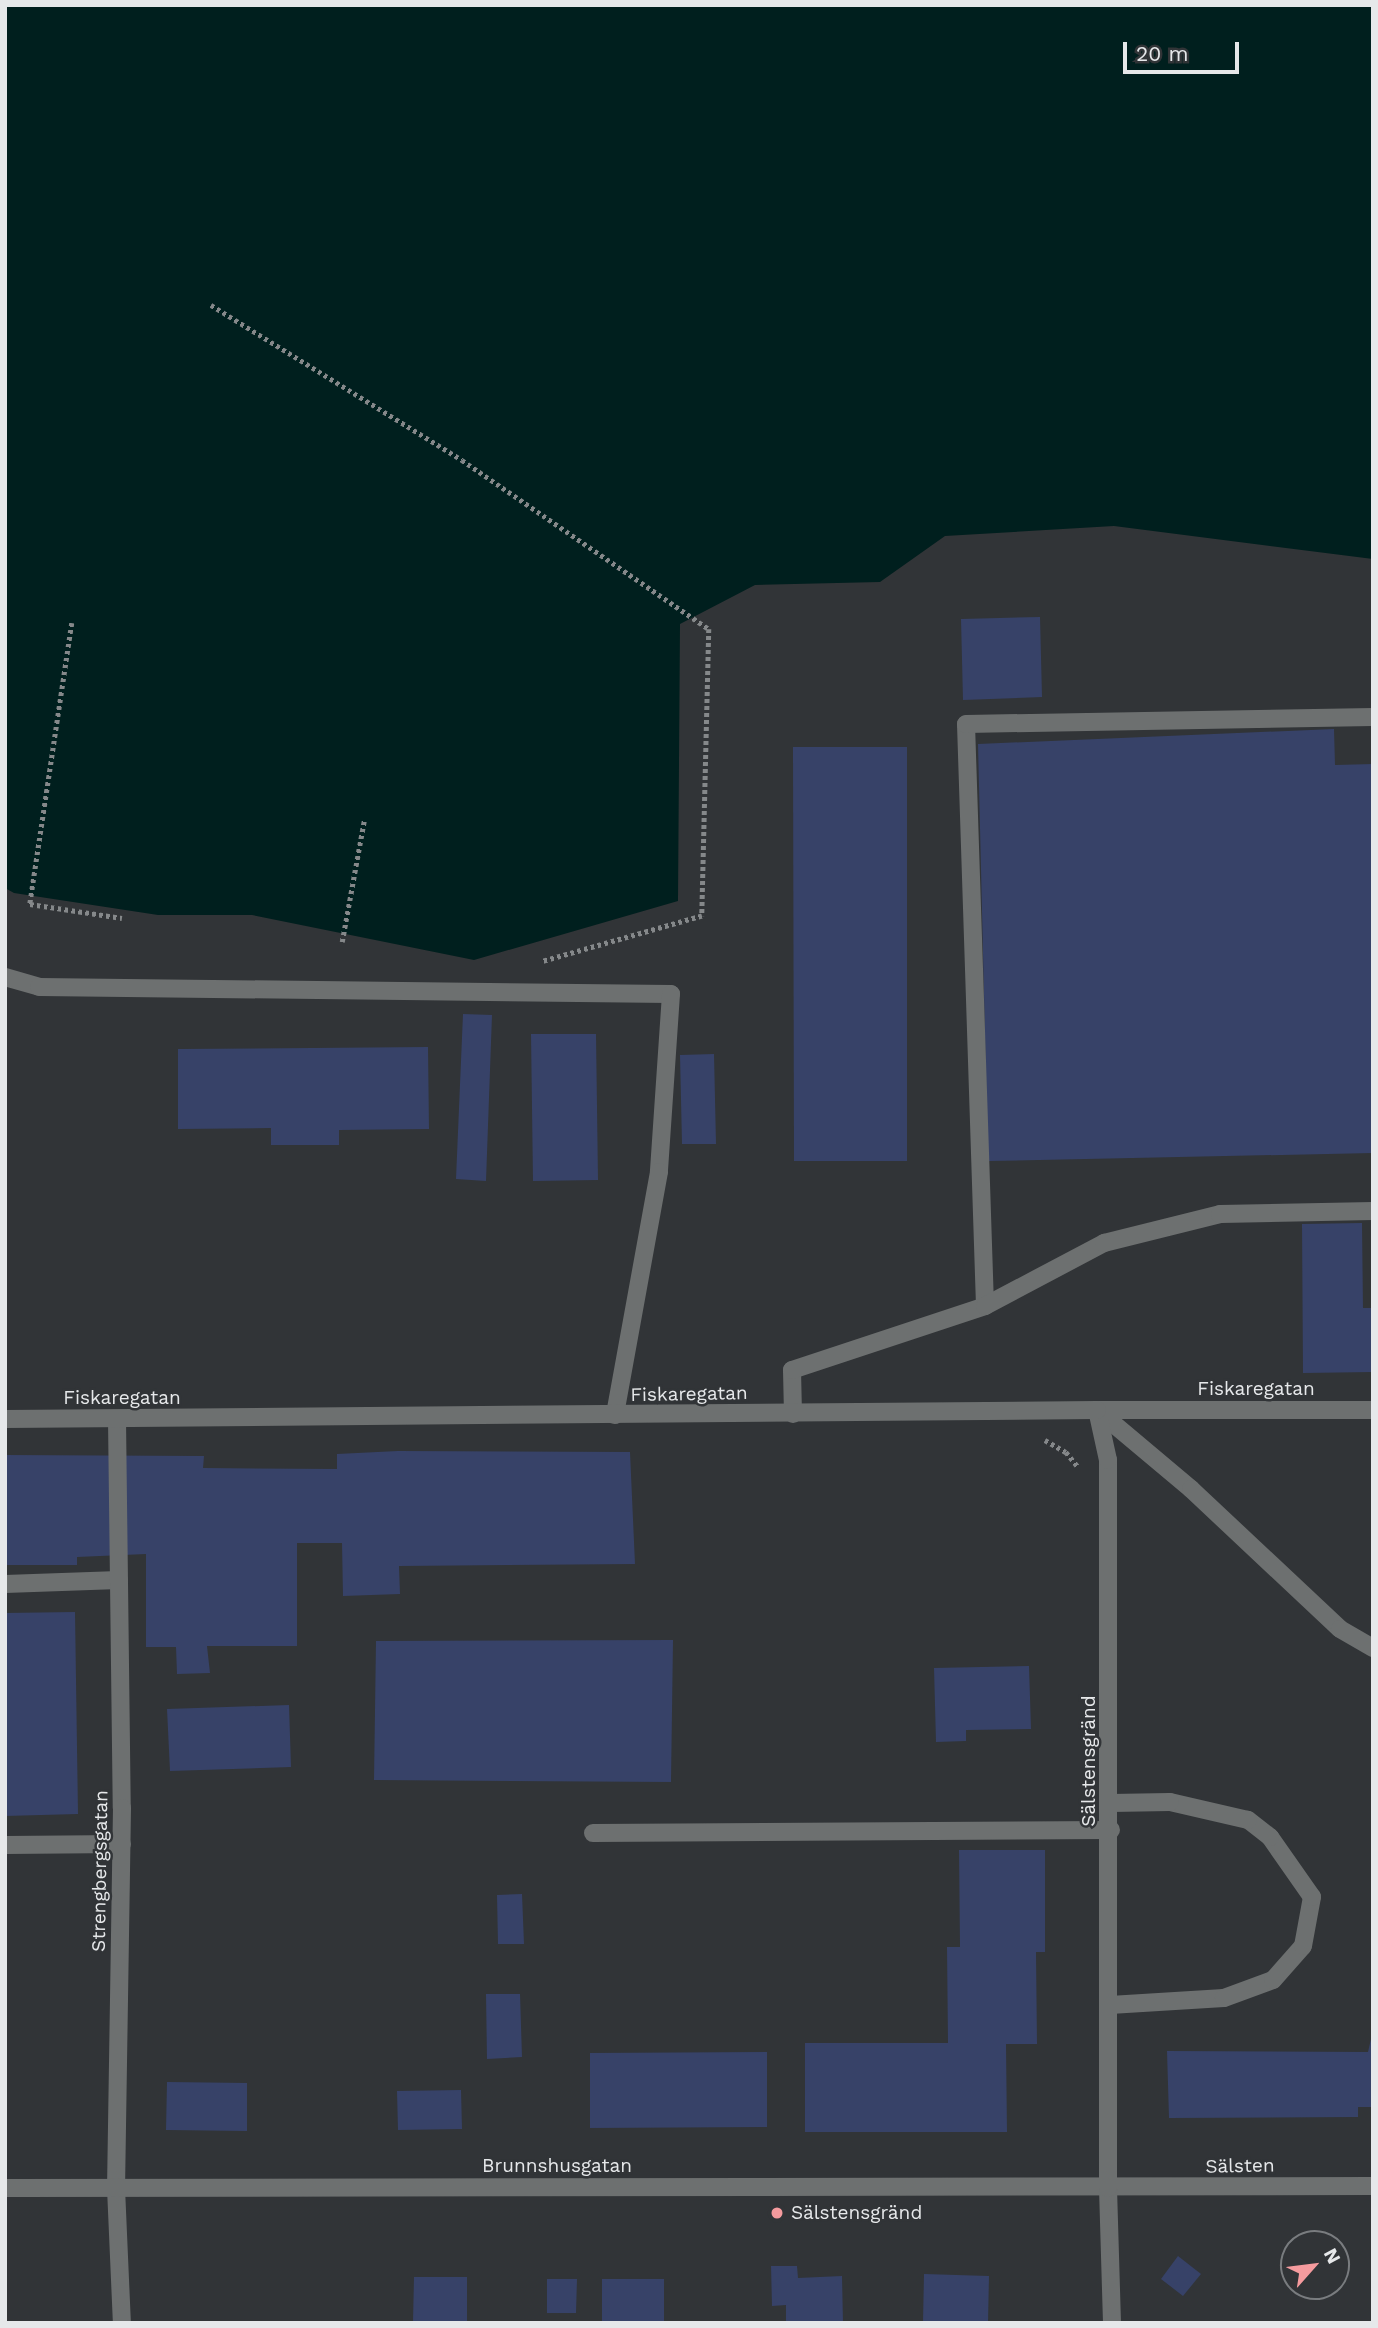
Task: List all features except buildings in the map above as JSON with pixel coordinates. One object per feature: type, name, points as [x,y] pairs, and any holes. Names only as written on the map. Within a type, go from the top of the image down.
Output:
[{"type":"street","points":[[985,1306],[966,724],[1373,717]]},
{"type":"street","points":[[5,977],[39,987],[671,993],[659,1172],[615,1415]]},
{"type":"street","points":[[793,1414],[792,1370],[985,1306],[1104,1243],[1220,1214],[1373,1211]]},
{"type":"street","points":[[1097,1410],[1191,1489],[1340,1629],[1373,1648]]},
{"type":"street","name":"Sälstensgränd","points":[[1097,1410],[1108,1461],[1111,1803],[1108,2188],[1112,2323]]},
{"type":"street","name":"Fiskaregatan","points":[[5,1419],[1373,1410]]},
{"type":"street","name":"Strengbergsgatan","points":[[117,1419],[122,1844],[116,2188],[121,2323]]},
{"type":"street","points":[[5,1584],[119,1580]]},
{"type":"street","points":[[1110,2005],[1224,1998],[1273,1980],[1303,1946],[1312,1897],[1270,1837],[1248,1820],[1170,1802],[1111,1803]]},
{"type":"street","points":[[593,1833],[1111,1830]]},
{"type":"street","points":[[5,1845],[122,1844]]},
{"type":"street","name":"Sälsten","points":[[1108,2188],[1373,2186]]},
{"type":"street","name":"Brunnshusgatan","points":[[5,2189],[1108,2188]]},
{"type":"path","points":[[211,305],[462,460],[709,629],[702,916],[532,964]]},
{"type":"path","points":[[72,623],[30,904],[122,918]]},
{"type":"path","points":[[342,942],[364,821]]},
{"type":"shaded area","points":[[5,5],[1373,5],[1373,559],[1114,526],[945,536],[880,582],[755,585],[680,624],[678,901],[474,960],[252,915],[158,915],[14,893],[5,888]]},
{"type":"place","name":"Sälstensgränd","points":[[777,2213]]}]
